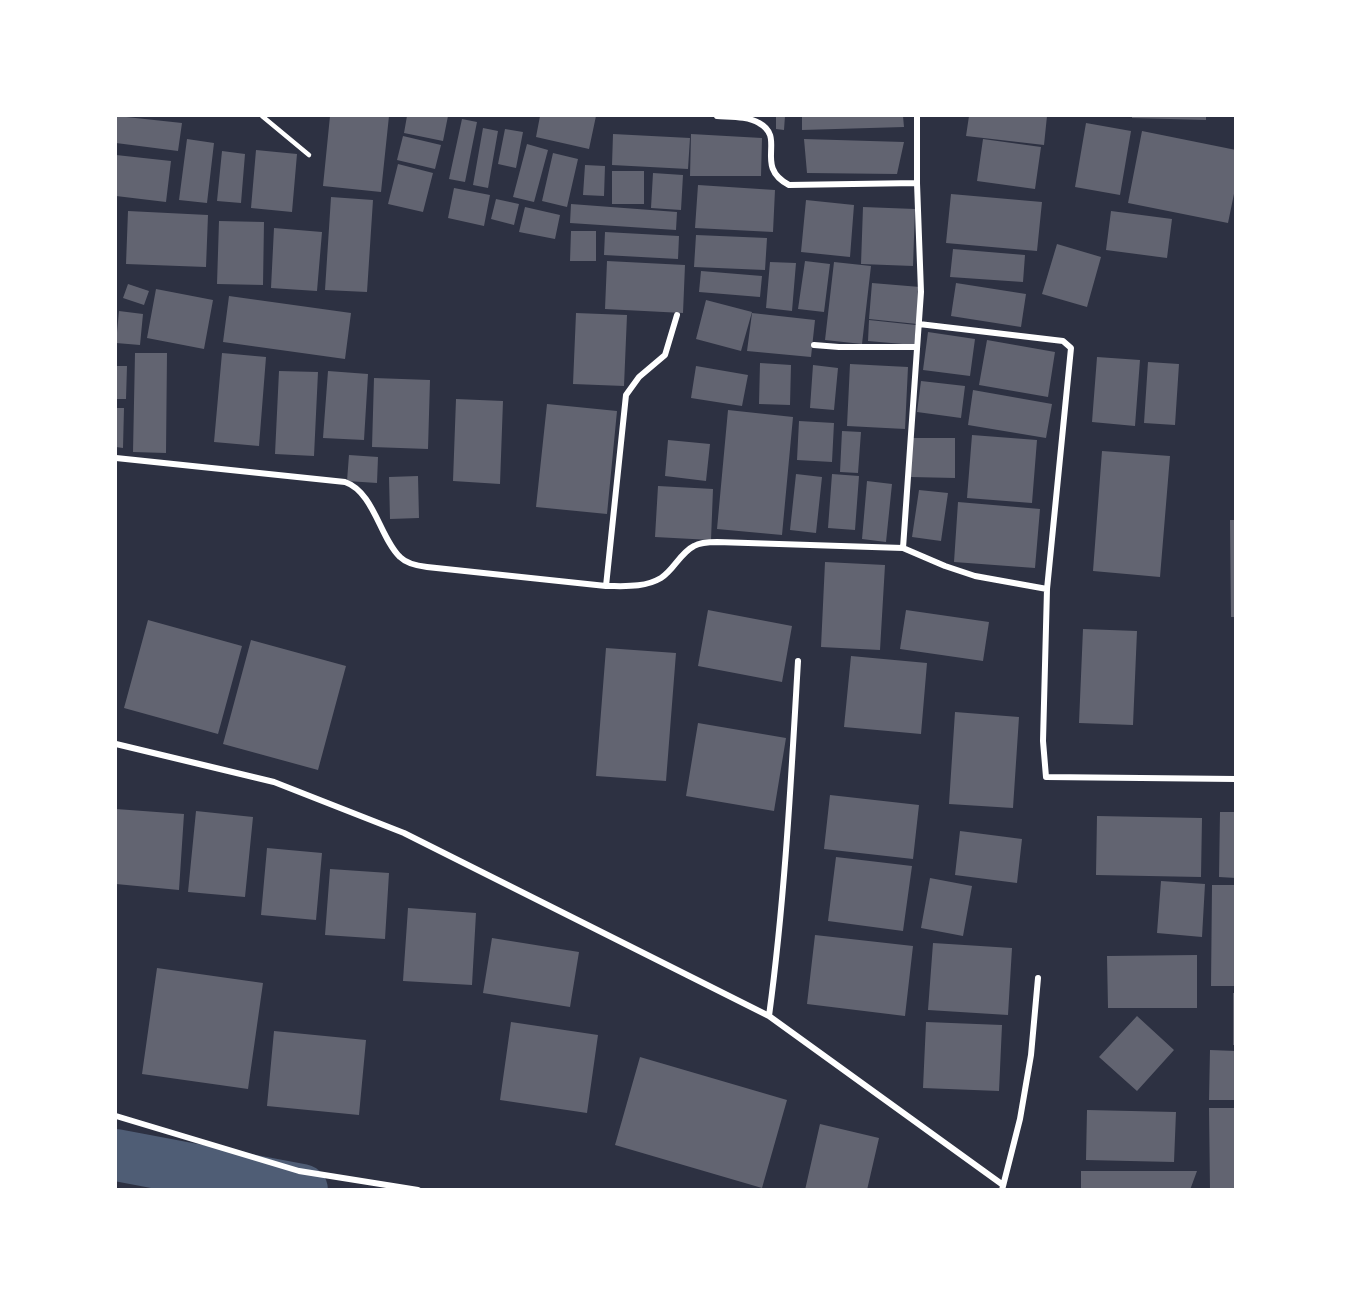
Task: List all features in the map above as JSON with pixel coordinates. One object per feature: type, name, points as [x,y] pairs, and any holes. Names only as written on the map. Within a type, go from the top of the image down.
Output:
[{"type":"street","points":[[717,116],[757,121],[768,129],[772,142],[770,160],[772,166],[779,180],[789,186],[917,183]]},
{"type":"street","points":[[903,548],[921,292],[917,116]]},
{"type":"street","points":[[606,586],[626,395],[639,377],[665,355],[676,315]]},
{"type":"street","points":[[919,324],[1063,341],[1071,348],[1047,589],[1043,741],[1046,777],[1236,779]]},
{"type":"street","points":[[814,345],[916,347]]},
{"type":"street","points":[[116,458],[345,482],[359,490],[400,557],[414,565],[606,586],[631,586],[650,584],[663,577],[695,545],[705,543],[903,548],[975,576],[1047,589]]},
{"type":"street","points":[[769,1016],[781,923],[788,842],[798,661]]},
{"type":"street","points":[[116,744],[274,782],[404,833],[769,1016],[1003,1187],[1020,1119],[1029,1066],[1038,978]]},
{"type":"street","points":[[116,1116],[299,1171],[418,1190]]},
{"type":"lane","points":[[262,116],[309,155]]},
{"type":"building","points":[[117,116],[182,123],[178,151],[116,143]]},
{"type":"building","points":[[330,116],[389,116],[381,192],[323,186]]},
{"type":"building","points":[[407,116],[448,116],[443,141],[404,133]]},
{"type":"building","points":[[540,116],[596,116],[589,149],[536,137]]},
{"type":"building","points":[[776,116],[785,116],[784,130],[776,129]]},
{"type":"building","points":[[802,116],[903,116],[904,127],[802,130]]},
{"type":"building","points":[[969,116],[1047,116],[1044,145],[966,136]]},
{"type":"building","points":[[1132,116],[1206,116],[1206,120],[1132,118]]},
{"type":"building","points":[[462,119],[477,122],[465,182],[449,179]]},
{"type":"building","points":[[1086,123],[1131,131],[1120,195],[1075,187]]},
{"type":"building","points":[[483,128],[498,131],[488,188],[473,185]]},
{"type":"building","points":[[505,129],[523,132],[516,168],[498,164]]},
{"type":"building","points":[[1142,131],[1236,150],[1236,184],[1228,223],[1128,203]]},
{"type":"building","points":[[613,134],[690,138],[688,169],[612,165]]},
{"type":"building","points":[[691,134],[762,138],[761,176],[690,176]]},
{"type":"building","points":[[403,136],[441,145],[435,169],[397,160]]},
{"type":"building","points":[[187,139],[214,143],[207,203],[179,200]]},
{"type":"building","points":[[804,139],[904,142],[897,174],[807,173]]},
{"type":"building","points":[[983,139],[1041,147],[1035,189],[977,181]]},
{"type":"building","points":[[527,144],[548,150],[534,202],[513,197]]},
{"type":"building","points":[[256,150],[297,154],[292,212],[251,208]]},
{"type":"building","points":[[222,151],[245,154],[241,203],[217,201]]},
{"type":"building","points":[[553,153],[578,159],[567,207],[542,201]]},
{"type":"building","points":[[116,155],[171,161],[166,202],[116,196]]},
{"type":"building","points":[[398,164],[433,173],[423,212],[388,204]]},
{"type":"building","points":[[585,165],[605,166],[604,196],[583,195]]},
{"type":"building","points":[[612,171],[644,171],[644,204],[612,204]]},
{"type":"building","points":[[653,173],[683,175],[681,210],[651,208]]},
{"type":"building","points":[[698,185],[775,190],[773,232],[695,228]]},
{"type":"building","points":[[454,188],[490,195],[484,226],[448,218]]},
{"type":"building","points":[[951,194],[1042,202],[1037,251],[946,243]]},
{"type":"building","points":[[331,197],[373,200],[367,292],[325,290]]},
{"type":"building","points":[[496,199],[519,204],[514,225],[491,219]]},
{"type":"building","points":[[806,200],[854,205],[850,257],[801,252]]},
{"type":"building","points":[[571,204],[677,212],[676,230],[570,223]]},
{"type":"building","points":[[525,207],[560,215],[555,239],[519,232]]},
{"type":"building","points":[[863,207],[915,209],[913,266],[861,264]]},
{"type":"building","points":[[128,211],[208,215],[206,267],[126,264]]},
{"type":"building","points":[[1111,211],[1172,219],[1167,258],[1106,250]]},
{"type":"building","points":[[219,221],[264,222],[263,285],[217,284]]},
{"type":"building","points":[[274,228],[322,232],[317,291],[271,288]]},
{"type":"building","points":[[571,231],[596,231],[596,261],[570,261]]},
{"type":"building","points":[[605,232],[679,236],[678,259],[604,255]]},
{"type":"building","points":[[696,235],[767,238],[765,270],[694,267]]},
{"type":"building","points":[[1057,244],[1101,257],[1087,307],[1042,294]]},
{"type":"building","points":[[953,249],[1025,255],[1023,282],[950,277]]},
{"type":"building","points":[[607,261],[685,265],[683,313],[605,309]]},
{"type":"building","points":[[805,261],[830,264],[824,312],[798,309]]},
{"type":"building","points":[[770,262],[796,263],[792,311],[766,308]]},
{"type":"building","points":[[834,262],[871,266],[862,344],[825,340]]},
{"type":"building","points":[[701,271],[762,276],[760,297],[699,292]]},
{"type":"building","points":[[872,283],[920,287],[917,324],[869,319]]},
{"type":"building","points":[[956,283],[1026,294],[1021,327],[951,316]]},
{"type":"building","points":[[128,284],[149,291],[144,305],[123,298]]},
{"type":"building","points":[[156,289],[213,300],[204,349],[147,338]]},
{"type":"building","points":[[229,296],[351,313],[345,359],[223,342]]},
{"type":"building","points":[[706,300],[752,312],[741,351],[696,339]]},
{"type":"building","points":[[119,311],[143,314],[140,345],[116,343]]},
{"type":"building","points":[[576,313],[627,315],[624,386],[573,384]]},
{"type":"building","points":[[752,313],[815,320],[811,357],[747,351]]},
{"type":"building","points":[[869,320],[916,325],[914,345],[868,341]]},
{"type":"building","points":[[928,332],[975,339],[970,376],[923,370]]},
{"type":"building","points":[[987,340],[1055,352],[1048,397],[979,385]]},
{"type":"building","points":[[135,353],[167,353],[166,453],[133,452]]},
{"type":"building","points":[[222,353],[266,357],[259,446],[214,442]]},
{"type":"building","points":[[1097,357],[1140,360],[1135,426],[1092,422]]},
{"type":"building","points":[[1148,362],[1179,364],[1175,425],[1144,423]]},
{"type":"building","points":[[760,363],[791,365],[790,405],[759,404]]},
{"type":"building","points":[[850,364],[908,367],[905,429],[847,426]]},
{"type":"building","points":[[813,365],[838,368],[834,410],[810,408]]},
{"type":"building","points":[[116,366],[127,366],[126,399],[116,399]]},
{"type":"building","points":[[696,366],[748,375],[742,406],[691,398]]},
{"type":"building","points":[[279,371],[318,372],[314,456],[275,454]]},
{"type":"building","points":[[328,371],[368,374],[364,440],[323,438]]},
{"type":"building","points":[[374,378],[430,380],[428,449],[372,447]]},
{"type":"building","points":[[921,381],[965,386],[961,418],[917,412]]},
{"type":"building","points":[[973,390],[1052,404],[1046,438],[968,425]]},
{"type":"building","points":[[456,399],[503,401],[500,484],[453,481]]},
{"type":"building","points":[[547,404],[617,411],[607,514],[536,507]]},
{"type":"building","points":[[116,408],[124,408],[123,448],[116,447]]},
{"type":"building","points":[[728,410],[793,417],[782,535],[717,529]]},
{"type":"building","points":[[799,421],[834,423],[832,462],[797,460]]},
{"type":"building","points":[[842,431],[861,432],[858,473],[840,472]]},
{"type":"building","points":[[972,435],[1037,440],[1032,503],[967,498]]},
{"type":"building","points":[[911,438],[955,438],[955,478],[911,477]]},
{"type":"building","points":[[668,440],[710,444],[706,481],[665,476]]},
{"type":"building","points":[[1102,451],[1170,456],[1160,577],[1093,571]]},
{"type":"building","points":[[349,455],[378,457],[377,483],[347,481]]},
{"type":"building","points":[[796,474],[822,477],[816,533],[790,530]]},
{"type":"building","points":[[832,474],[859,476],[855,530],[828,528]]},
{"type":"building","points":[[418,476],[419,518],[390,519],[389,477]]},
{"type":"building","points":[[867,481],[892,484],[886,542],[862,539]]},
{"type":"building","points":[[658,486],[713,489],[711,540],[655,537]]},
{"type":"building","points":[[919,490],[948,493],[941,541],[912,537]]},
{"type":"building","points":[[958,502],[1040,509],[1035,568],[954,562]]},
{"type":"building","points":[[1230,520],[1236,520],[1236,617],[1231,617]]},
{"type":"building","points":[[825,562],[885,565],[880,650],[821,647]]},
{"type":"building","points":[[708,610],[792,626],[782,682],[698,666]]},
{"type":"building","points":[[906,610],[989,622],[983,661],[900,649]]},
{"type":"building","points":[[148,620],[242,646],[218,734],[124,708]]},
{"type":"building","points":[[1083,629],[1137,631],[1133,725],[1079,723]]},
{"type":"building","points":[[251,640],[346,666],[318,770],[223,744]]},
{"type":"building","points":[[606,648],[676,653],[666,781],[596,776]]},
{"type":"building","points":[[851,656],[927,663],[921,734],[844,727]]},
{"type":"building","points":[[955,712],[1019,717],[1013,808],[949,804]]},
{"type":"building","points":[[698,723],[786,738],[774,811],[686,796]]},
{"type":"building","points":[[830,795],[919,805],[913,859],[824,849]]},
{"type":"building","points":[[116,809],[184,814],[179,890],[116,884]]},
{"type":"building","points":[[196,811],[253,817],[245,897],[188,892]]},
{"type":"building","points":[[1220,812],[1236,812],[1236,878],[1219,877]]},
{"type":"building","points":[[1097,816],[1202,818],[1201,877],[1096,875]]},
{"type":"building","points":[[960,831],[1022,839],[1017,883],[955,875]]},
{"type":"building","points":[[267,848],[322,853],[316,920],[261,915]]},
{"type":"building","points":[[836,857],[912,866],[903,931],[828,921]]},
{"type":"building","points":[[330,869],[389,873],[385,939],[325,935]]},
{"type":"building","points":[[930,878],[972,886],[963,936],[921,928]]},
{"type":"building","points":[[1161,881],[1205,884],[1202,937],[1157,933]]},
{"type":"building","points":[[1212,885],[1236,885],[1236,986],[1211,986]]},
{"type":"building","points":[[408,908],[476,913],[472,985],[403,981]]},
{"type":"building","points":[[815,935],[913,946],[905,1016],[807,1004]]},
{"type":"building","points":[[492,938],[579,952],[570,1007],[483,993]]},
{"type":"building","points":[[933,943],[1012,948],[1008,1015],[928,1010]]},
{"type":"building","points":[[1197,955],[1197,1008],[1108,1008],[1107,956]]},
{"type":"building","points":[[157,968],[263,983],[248,1089],[142,1074]]},
{"type":"building","points":[[1233,993],[1236,993],[1236,1045],[1233,1045]]},
{"type":"building","points":[[1137,1016],[1174,1050],[1137,1091],[1099,1057]]},
{"type":"building","points":[[511,1022],[598,1035],[587,1113],[500,1100]]},
{"type":"building","points":[[926,1022],[1002,1025],[999,1091],[923,1088]]},
{"type":"building","points":[[274,1031],[366,1040],[359,1115],[267,1106]]},
{"type":"building","points":[[1210,1050],[1236,1051],[1236,1100],[1209,1100]]},
{"type":"building","points":[[640,1057],[787,1100],[762,1188],[615,1145]]},
{"type":"building","points":[[1209,1108],[1236,1108],[1236,1190],[1210,1190]]},
{"type":"building","points":[[1087,1110],[1176,1112],[1174,1162],[1086,1160]]},
{"type":"building","points":[[820,1124],[879,1138],[867,1190],[805,1190]]},
{"type":"building","points":[[1081,1171],[1197,1171],[1190,1190],[1081,1190]]},
{"type":"waterway","points":[[116,1155],[302,1190]]}]
